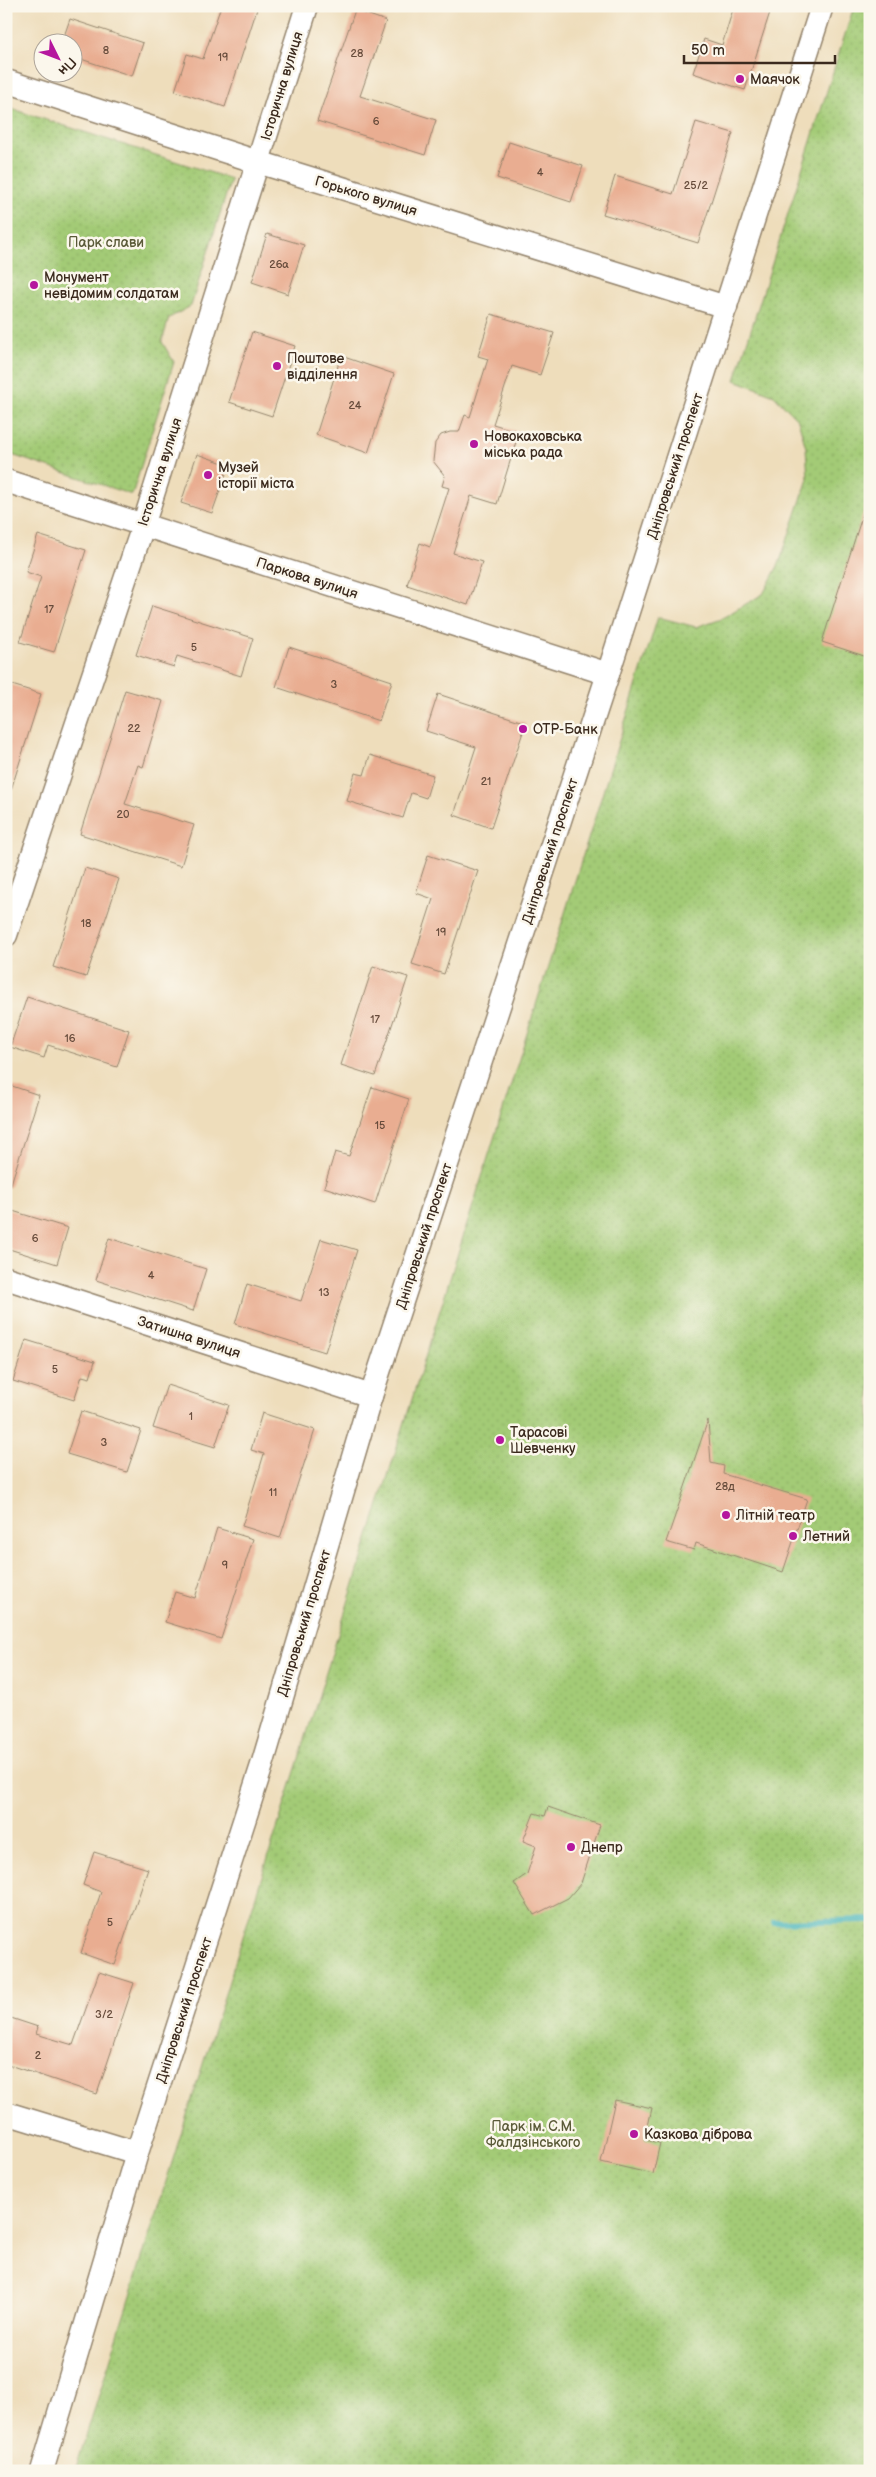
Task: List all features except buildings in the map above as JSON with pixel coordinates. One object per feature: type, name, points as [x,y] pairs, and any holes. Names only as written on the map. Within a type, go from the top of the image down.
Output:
[{"type":"street","name":"Історична вулиця","points":[[6,936],[143,526],[307,6]]},
{"type":"street","name":"Дніпровський проспект","points":[[42,2471],[137,2153],[263,1762],[371,1396],[608,674],[822,6]]},
{"type":"street","name":"Горького вулиця","points":[[6,81],[258,162],[726,307]]},
{"type":"street","name":"Паркова вулиця","points":[[6,481],[608,674]]},
{"type":"street","name":"Затишна вулиця","points":[[6,1278],[371,1396]]},
{"type":"street","points":[[6,2113],[137,2153]]},
{"type":"green space","name":"Парк ім. С.М. Фалдзінського","points":[[854,6],[870,6],[870,2471],[75,2471],[658,617],[696,627],[722,618],[763,594],[779,564],[808,479],[806,448],[798,420],[774,395],[735,380]]},
{"type":"green space","name":"Парк слави","points":[[6,107],[231,179],[191,306],[169,318],[162,342],[174,362],[132,495],[6,453]]},
{"type":"waterway","points":[[774,1922],[870,1920]]},
{"type":"place","name":"Маячок","points":[[740,79]]},
{"type":"place","name":"Монумент невідомим солдатам","points":[[34,285]]},
{"type":"place","name":"Поштове відділення","points":[[277,366]]},
{"type":"place","name":"Новокаховська міська рада","points":[[474,444]]},
{"type":"place","name":"Музей історії міста","points":[[208,475]]},
{"type":"place","name":"ОТР-Банк","points":[[523,729]]},
{"type":"place","name":"Тарасові Шевченку","points":[[500,1440]]},
{"type":"place","name":"Літній театр","points":[[726,1515]]},
{"type":"place","name":"Летний","points":[[793,1536]]},
{"type":"place","name":"Днепр","points":[[571,1847]]},
{"type":"place","name":"Казкова дiброва","points":[[634,2134]]}]
